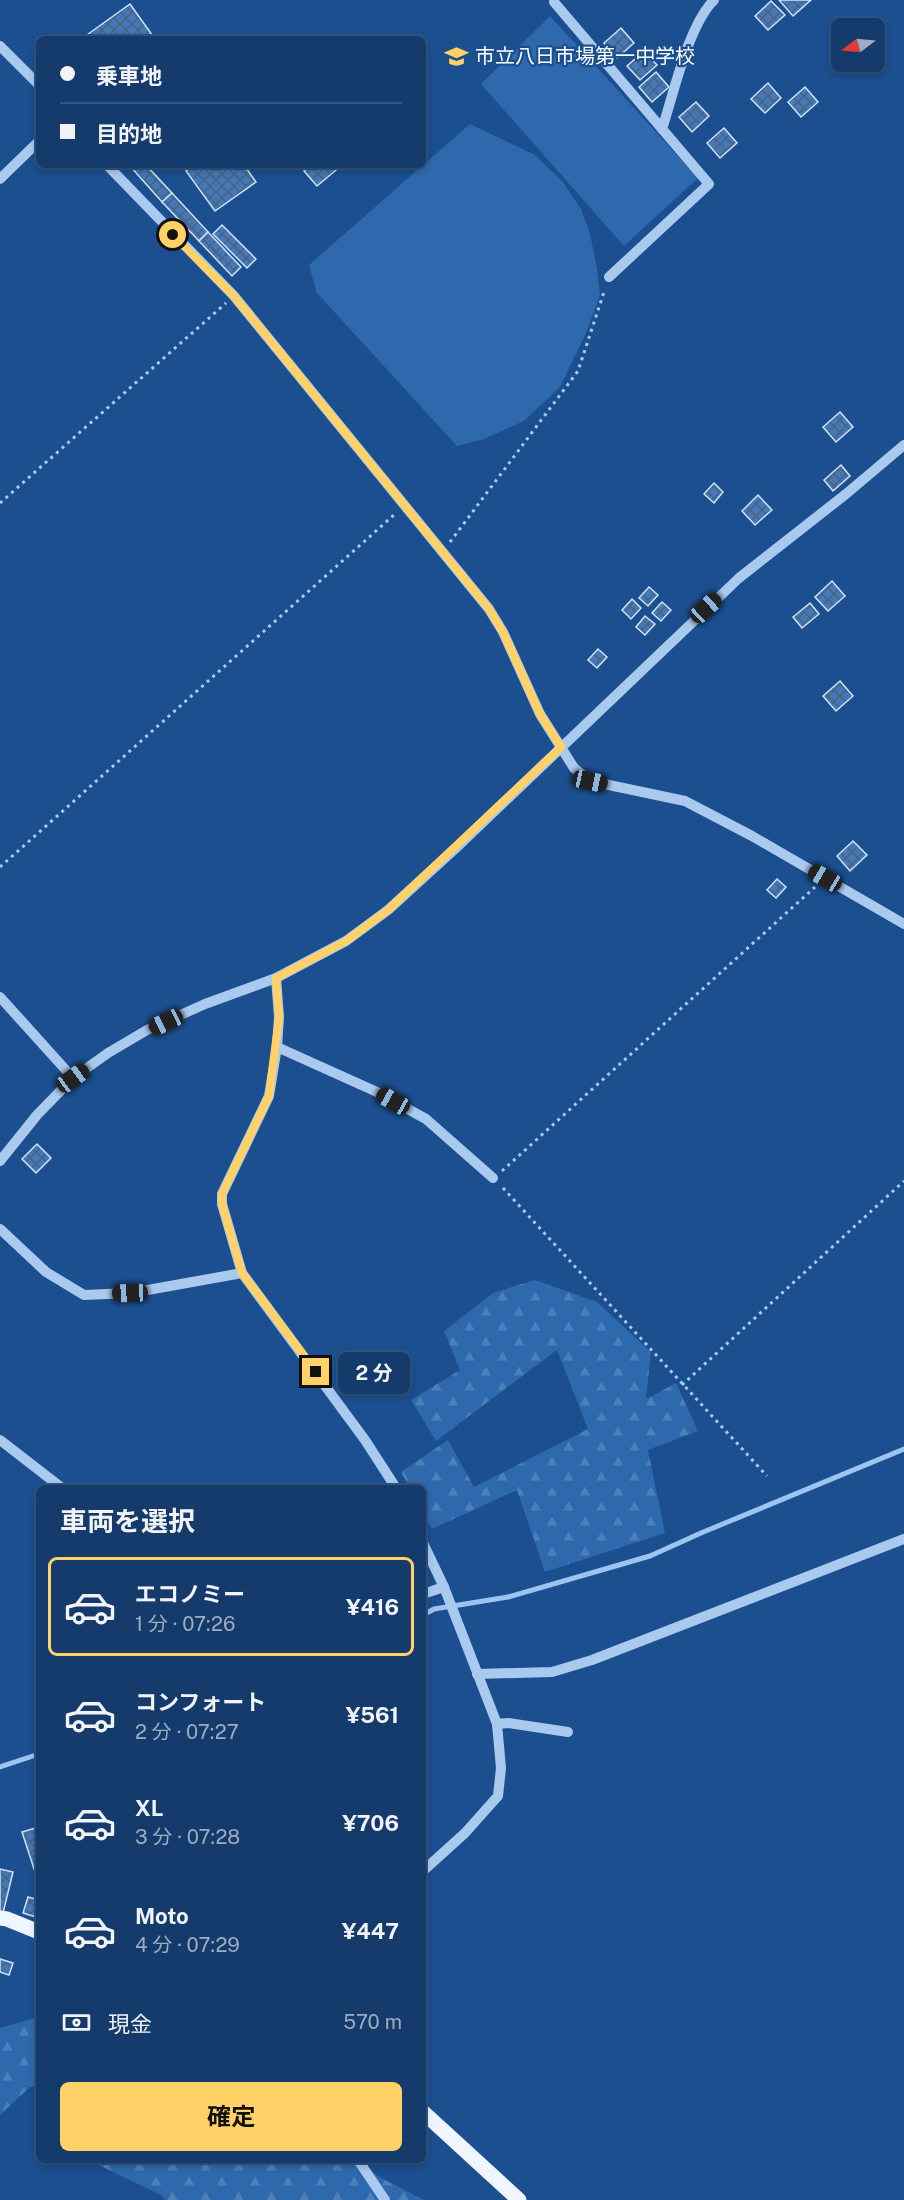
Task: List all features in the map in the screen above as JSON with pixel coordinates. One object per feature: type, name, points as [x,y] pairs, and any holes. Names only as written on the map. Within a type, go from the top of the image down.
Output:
[{"type":"main road","points":[[0,1918],[36,1931]]},
{"type":"main road","points":[[426,2115],[519,2200]]},
{"type":"street","points":[[662,129],[688,48],[706,8],[714,0]]},
{"type":"street","points":[[554,2],[709,184],[609,277]]},
{"type":"street","points":[[0,46],[36,82]]},
{"type":"street","points":[[0,179],[36,144]]},
{"type":"street","points":[[110,168],[234,296],[489,609],[503,632],[540,714],[574,768],[590,781],[685,801],[904,924]]},
{"type":"street","points":[[0,1161],[37,1115],[73,1078],[108,1053],[147,1030],[205,1004],[276,978],[346,941],[388,910],[738,578],[846,494],[904,445]]},
{"type":"street","points":[[276,978],[279,1017],[269,1096],[222,1194],[222,1204],[242,1273],[365,1440],[394,1485]]},
{"type":"street","points":[[0,998],[73,1078]]},
{"type":"street","points":[[277,1047],[377,1092],[426,1119],[493,1178]]},
{"type":"street","points":[[0,1229],[46,1272],[84,1295],[130,1293],[242,1273]]},
{"type":"street","points":[[0,1440],[58,1485]]},
{"type":"street","points":[[477,1674],[552,1672],[592,1660],[904,1539]]},
{"type":"street","points":[[426,1549],[444,1587],[496,1724],[501,1767],[498,1796],[465,1833],[426,1868]]},
{"type":"street","points":[[426,1593],[444,1587]]},
{"type":"street","points":[[496,1724],[508,1722],[568,1732]]},
{"type":"street","points":[[360,2163],[385,2200]]},
{"type":"path","points":[[442,553],[578,370],[609,277]]},
{"type":"path","points":[[0,503],[234,296]]},
{"type":"path","points":[[0,867],[405,506]]},
{"type":"path","points":[[767,1476],[493,1178],[825,878]]},
{"type":"path","points":[[682,1385],[904,1181]]},
{"type":"green space","points":[[550,16],[698,178],[624,246],[481,84]]},
{"type":"green space","points":[[470,124],[535,155],[563,182],[581,209],[590,234],[600,295],[587,331],[560,387],[524,421],[484,439],[457,446],[317,293],[309,265],[420,168],[426,168],[426,163]]},
{"type":"green space","points":[[535,1280],[597,1302],[651,1352],[646,1399],[676,1383],[698,1431],[648,1450],[665,1533],[545,1572],[517,1490],[432,1529],[426,1518],[426,1485],[408,1485],[401,1472],[448,1440],[474,1487],[588,1429],[557,1350],[436,1441],[411,1400],[460,1370],[444,1331],[493,1293]]},
{"type":"green space","points":[[36,2018],[36,2087],[30,2087],[0,2115],[0,2028]]},
{"type":"green space","points":[[94,2163],[363,2163],[379,2177],[424,2200],[165,2200],[161,2195]]},
{"type":"building","points":[[779,0],[811,0],[793,16]]},
{"type":"building","points":[[771,1],[785,15],[768,30],[755,16]]},
{"type":"building","points":[[130,4],[153,36],[85,36]]},
{"type":"building","points":[[621,28],[634,43],[617,58],[604,43]]},
{"type":"building","points":[[644,51],[657,65],[640,80],[627,66]]},
{"type":"building","points":[[656,72],[669,87],[652,102],[639,87]]},
{"type":"building","points":[[768,83],[781,98],[765,113],[751,99]]},
{"type":"building","points":[[805,87],[818,102],[801,117],[788,102]]},
{"type":"building","points":[[696,102],[709,116],[692,132],[679,117]]},
{"type":"building","points":[[724,128],[737,143],[720,158],[707,143]]},
{"type":"building","points":[[132,168],[149,168],[172,193],[162,202]]},
{"type":"building","points":[[190,168],[246,168],[256,182],[215,211],[186,171]]},
{"type":"building","points":[[308,168],[338,168],[317,186],[304,171]]},
{"type":"building","points":[[172,193],[208,232],[199,241],[162,202]]},
{"type":"building","points":[[222,225],[256,259],[247,268],[213,234]]},
{"type":"building","points":[[208,232],[241,267],[232,276],[199,241]]},
{"type":"building","points":[[840,412],[853,427],[836,442],[823,427]]},
{"type":"building","points":[[841,465],[850,476],[833,491],[824,480]]},
{"type":"building","points":[[714,483],[723,492],[714,503],[704,494]]},
{"type":"building","points":[[758,495],[772,510],[755,525],[742,511]]},
{"type":"building","points":[[832,581],[845,596],[828,611],[815,597]]},
{"type":"building","points":[[649,587],[658,595],[648,606],[639,598]]},
{"type":"building","points":[[632,599],[641,608],[631,619],[622,610]]},
{"type":"building","points":[[662,602],[671,610],[661,621],[652,613]]},
{"type":"building","points":[[810,603],[819,614],[802,628],[793,617]]},
{"type":"building","points":[[645,616],[655,624],[645,635],[636,627]]},
{"type":"building","points":[[598,649],[607,657],[597,668],[588,660]]},
{"type":"building","points":[[840,681],[853,696],[836,711],[823,696]]},
{"type":"building","points":[[853,841],[867,855],[850,871],[837,856]]},
{"type":"building","points":[[777,879],[786,887],[776,898],[767,890]]},
{"type":"building","points":[[37,1144],[51,1158],[36,1173],[22,1159]]},
{"type":"building","points":[[36,1828],[36,1875],[22,1832]]},
{"type":"building","points":[[0,1869],[13,1872],[3,1913],[0,1912]]},
{"type":"building","points":[[28,1897],[36,1899],[36,1917],[23,1913]]},
{"type":"building","points":[[0,1959],[13,1963],[9,1975],[0,1972]]},
{"type":"waterway","points":[[426,1613],[434,1609],[508,1597],[650,1556],[904,1449]]},
{"type":"waterway","points":[[0,1767],[36,1755]]},
{"type":"place","name":"市立八日市場第一中学校","points":[[457,56]]},
{"type":"route","points":[[173,235],[234,296],[489,609],[503,632],[540,714],[561,747],[388,910],[346,941],[276,978],[279,1017],[269,1096],[222,1194],[222,1204],[242,1273],[316,1372]]}]
